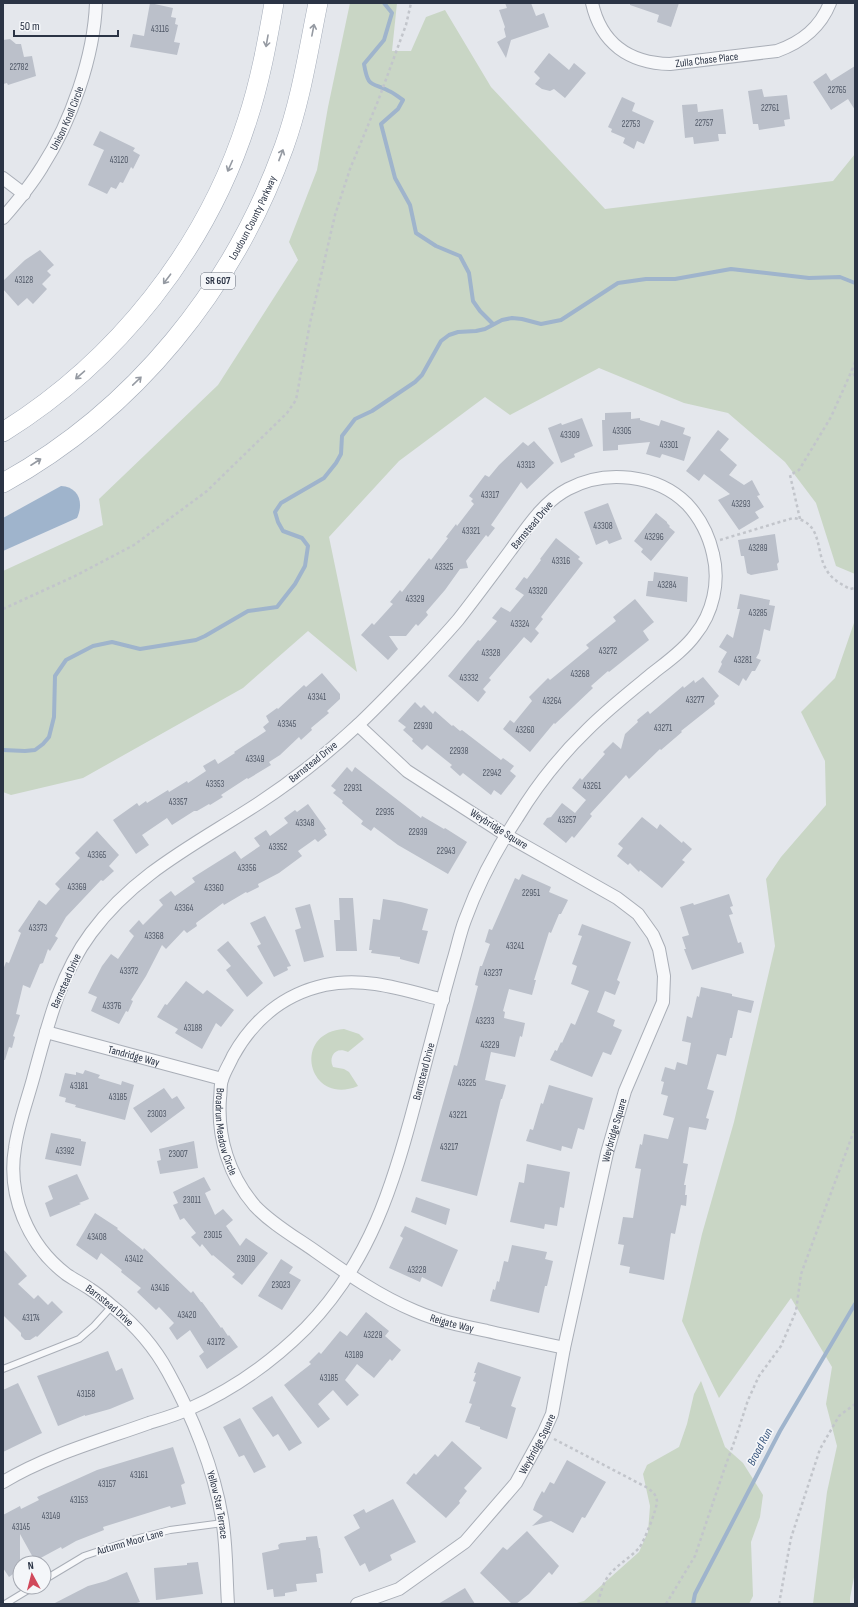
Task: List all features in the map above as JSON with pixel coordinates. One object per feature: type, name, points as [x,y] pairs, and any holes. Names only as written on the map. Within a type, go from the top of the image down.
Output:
[{"type":"main road","points":[[3,432],[21,421],[60,392],[92,364],[144,310],[171,275],[215,199],[234,157],[247,122],[263,66],[274,3]]},
{"type":"main road","name":"Loudoun County Parkway","points":[[3,484],[76,436],[110,407],[144,375],[173,343],[211,293],[246,234],[273,175],[284,146],[304,76],[318,3]]},
{"type":"street","name":"Unison Knoll Circle","points":[[3,218],[24,194],[43,167],[57,141],[75,101],[90,53],[96,3]]},
{"type":"street","name":"Zulla Chase Place","points":[[592,3],[594,15],[612,43],[625,53],[639,60],[655,64],[670,64],[777,51],[792,46],[816,27],[826,13],[830,3]]},
{"type":"street","points":[[3,178],[24,194]]},
{"type":"street","name":"Barnstead Drive","points":[[3,1482],[16,1474],[62,1454],[186,1410],[220,1393],[282,1350],[307,1326],[349,1275],[375,1228],[394,1180],[465,920],[485,873],[506,834],[558,758],[617,702],[693,639],[705,619],[713,599],[716,580],[715,562],[710,543],[697,517],[685,502],[670,491],[653,483],[631,477],[611,477],[590,480],[567,489],[551,501],[530,524],[456,623],[358,725],[305,769],[264,800],[151,872],[108,912],[78,952],[57,997],[46,1032],[15,1148],[13,1176],[16,1196],[28,1230],[41,1250],[68,1276],[87,1287],[112,1306],[136,1328],[151,1345],[167,1371],[186,1410]]},
{"type":"street","name":"Weybridge Square","points":[[357,1604],[399,1589],[465,1542],[516,1483],[543,1434],[552,1414],[564,1348],[607,1153],[625,1091],[663,1002],[664,976],[659,949],[653,935],[638,914],[617,898],[506,834],[407,771],[358,725]]},
{"type":"street","name":"Broadrun Meadow Circle","points":[[349,1275],[272,1220],[255,1205],[239,1184],[224,1151],[220,1132],[219,1108],[222,1079],[243,1039],[262,1017],[283,1001],[302,991],[326,984],[351,982],[376,984],[443,1000]]},
{"type":"street","name":"Tandridge Way","points":[[46,1032],[222,1079]]},
{"type":"street","name":"Reigate Way","points":[[349,1275],[415,1311],[454,1324],[564,1348]]},
{"type":"street","name":"Yellow Star Terrace","points":[[186,1410],[204,1452],[216,1488],[223,1523],[228,1604]]},
{"type":"lane","points":[[3,1369],[79,1339],[94,1326],[112,1306]]},
{"type":"lane","name":"Autumn Moor Lane","points":[[52,1575],[84,1556],[128,1542],[170,1530],[223,1523]]},
{"type":"lane","points":[[5,1604],[20,1595]]},
{"type":"path","points":[[3,609],[75,576],[134,546],[207,491],[287,413],[296,400],[315,296],[334,215],[350,169],[378,101],[406,25],[411,3]]},
{"type":"path","points":[[855,362],[827,424],[799,470],[790,475],[800,518],[814,530],[825,568],[830,576],[850,589],[855,588]]},
{"type":"path","points":[[852,370],[855,377]]},
{"type":"path","points":[[710,543],[793,518],[800,518]]},
{"type":"path","points":[[666,1604],[695,1556],[748,1400],[759,1376],[781,1346],[796,1312],[801,1274],[855,1128]]},
{"type":"path","points":[[779,1604],[791,1538],[820,1449],[839,1416],[855,1404]]},
{"type":"path","points":[[543,1434],[654,1492],[657,1502],[650,1526],[640,1547],[621,1563],[609,1576],[603,1586],[598,1604]]},
{"type":"green space","points":[[350,3],[397,3],[392,51],[411,51],[426,17],[445,10],[491,87],[605,209],[833,181],[855,154],[855,574],[836,566],[816,503],[785,462],[728,413],[684,403],[599,368],[510,415],[485,397],[399,461],[329,537],[357,672],[308,631],[243,688],[83,778],[11,795],[3,792],[3,571],[103,525],[99,499],[218,385],[298,260],[289,242],[317,170],[328,107]]},
{"type":"green space","points":[[855,620],[855,1572],[850,1604],[813,1604],[827,1492],[837,1446],[826,1404],[832,1367],[791,1298],[719,1398],[682,1321],[702,1234],[734,1122],[775,946],[766,879],[781,857],[826,805],[825,761],[801,712],[835,678]]},
{"type":"green space","points":[[344,1029],[359,1034],[364,1039],[348,1052],[340,1050],[332,1056],[333,1067],[344,1069],[349,1072],[358,1086],[341,1090],[328,1087],[318,1078],[312,1067],[312,1054],[317,1043],[327,1033]]},
{"type":"green space","points":[[701,1381],[725,1447],[743,1463],[763,1495],[760,1517],[751,1542],[753,1596],[749,1604],[573,1604],[584,1601],[639,1552],[648,1532],[650,1506],[643,1474],[647,1465],[679,1447],[687,1424],[694,1394]]},
{"type":"water","points":[[61,486],[72,489],[78,497],[80,507],[77,518],[3,551],[3,518]]},
{"type":"building","points":[[150,3],[173,8],[171,17],[176,18],[175,24],[178,25],[174,42],[180,43],[177,55],[130,47],[133,34],[144,36]]},
{"type":"building","points":[[505,3],[531,3],[536,16],[544,13],[549,27],[511,40],[506,58],[497,42],[506,37],[505,27],[499,10],[507,8]]},
{"type":"building","points":[[630,3],[679,3],[671,27],[657,22],[659,15],[630,5]]},
{"type":"building","points":[[10,39],[16,44],[21,44],[24,57],[32,56],[36,76],[8,85],[7,83],[3,84],[3,40]]},
{"type":"building","points":[[549,53],[569,70],[574,63],[586,73],[565,98],[554,89],[550,91],[542,89],[535,84],[540,78],[534,72]]},
{"type":"building","points":[[855,66],[855,110],[848,99],[831,110],[813,82],[826,73],[831,81]]},
{"type":"building","points":[[762,89],[764,97],[787,95],[790,119],[784,120],[785,126],[759,130],[758,124],[753,124],[748,91]]},
{"type":"building","points":[[622,97],[635,103],[632,111],[654,121],[644,144],[637,141],[634,149],[623,143],[625,138],[611,132],[612,129],[608,127]]},
{"type":"building","points":[[697,104],[698,112],[723,109],[726,134],[718,134],[719,141],[694,144],[693,137],[685,138],[682,105]]},
{"type":"building","points":[[100,131],[135,148],[133,151],[140,155],[133,169],[131,167],[123,183],[120,182],[116,189],[111,187],[107,194],[88,185],[104,150],[93,145]]},
{"type":"building","points":[[40,250],[54,265],[47,271],[51,275],[42,284],[47,289],[33,304],[27,298],[18,306],[3,289],[3,281],[25,260]]},
{"type":"building","points":[[631,412],[631,419],[640,418],[640,420],[659,426],[661,420],[685,428],[683,434],[691,437],[684,461],[662,454],[660,458],[646,454],[650,442],[618,445],[618,450],[603,451],[602,420],[605,420],[605,413]]},
{"type":"building","points":[[582,418],[593,446],[574,454],[575,457],[561,463],[548,428]]},
{"type":"building","points":[[718,430],[729,439],[720,450],[737,465],[729,475],[744,485],[752,480],[760,495],[757,496],[764,507],[755,512],[759,518],[739,530],[718,500],[730,494],[704,474],[699,481],[686,471]]},
{"type":"building","points":[[534,441],[554,463],[527,489],[521,482],[491,525],[495,528],[488,537],[486,535],[466,561],[468,568],[460,569],[445,590],[426,612],[428,615],[418,626],[416,624],[406,636],[389,636],[398,649],[388,660],[361,635],[372,623],[374,625],[393,604],[390,602],[400,590],[402,592],[429,558],[431,560],[448,538],[446,537],[456,524],[457,526],[474,504],[471,501],[473,499],[469,496],[485,475],[489,477],[523,442],[528,446]]},
{"type":"building","points":[[608,503],[622,539],[609,544],[607,540],[596,545],[584,512]]},
{"type":"building","points":[[656,513],[667,522],[670,526],[669,527],[675,532],[651,561],[641,552],[643,549],[634,541]]},
{"type":"building","points":[[775,534],[779,562],[777,564],[778,570],[751,575],[747,573],[744,556],[741,556],[738,540]]},
{"type":"building","points":[[556,538],[580,557],[578,559],[583,563],[541,617],[543,619],[535,629],[539,633],[531,643],[524,637],[489,678],[491,680],[483,689],[486,692],[478,702],[448,676],[478,640],[480,641],[497,621],[492,618],[501,607],[510,612],[524,595],[515,589],[524,577],[527,579]]},
{"type":"building","points":[[654,572],[688,577],[687,602],[646,596],[648,581],[653,581]]},
{"type":"building","points":[[740,594],[770,600],[769,605],[775,606],[770,631],[764,629],[759,653],[756,658],[761,660],[755,671],[752,671],[746,681],[743,678],[739,686],[718,672],[722,664],[721,662],[727,652],[719,647],[727,634],[733,638],[740,609],[737,609]]},
{"type":"building","points":[[635,599],[654,622],[643,631],[649,640],[591,686],[593,688],[555,724],[554,723],[530,752],[503,729],[510,720],[514,723],[532,701],[529,697],[548,678],[550,680],[589,648],[586,645],[616,621],[613,617]]},
{"type":"building","points":[[322,673],[340,694],[340,699],[327,711],[329,713],[311,728],[312,730],[301,740],[299,737],[280,755],[269,762],[271,765],[248,779],[247,778],[221,795],[223,797],[210,805],[209,804],[197,811],[194,811],[172,825],[167,818],[142,835],[149,845],[136,854],[113,820],[137,803],[139,806],[146,801],[147,803],[168,790],[169,792],[187,781],[188,783],[206,771],[203,766],[215,759],[218,764],[235,753],[234,752],[266,731],[263,727],[269,722],[266,716],[277,708],[278,709],[304,685],[306,687]]},
{"type":"building","points":[[703,677],[719,696],[714,701],[715,704],[681,731],[682,732],[661,750],[660,749],[629,779],[626,775],[590,814],[592,816],[574,838],[572,836],[566,843],[543,824],[547,818],[551,817],[562,803],[575,813],[586,800],[572,788],[580,778],[582,780],[605,754],[603,752],[613,742],[621,749],[625,734],[638,722],[637,720],[648,711],[650,714],[683,686],[684,688],[694,680],[695,683]]},
{"type":"building","points":[[415,702],[421,708],[424,705],[433,714],[435,711],[452,726],[453,725],[460,731],[462,730],[501,760],[503,758],[514,766],[510,771],[516,776],[501,795],[494,790],[491,795],[463,773],[460,776],[450,767],[452,765],[427,745],[422,750],[412,741],[413,739],[403,730],[406,727],[398,721]]},
{"type":"building","points":[[347,767],[352,772],[355,767],[421,818],[422,816],[467,842],[448,874],[398,845],[374,827],[371,831],[361,824],[363,821],[342,803],[343,801],[333,793],[336,790],[331,786]]},
{"type":"building","points":[[308,804],[326,829],[324,830],[327,835],[318,842],[315,839],[298,851],[302,856],[279,873],[258,884],[259,887],[247,893],[246,892],[224,905],[223,903],[196,923],[197,926],[187,933],[184,930],[166,949],[162,945],[146,976],[131,1000],[133,1001],[128,1012],[126,1011],[119,1024],[91,1011],[97,997],[88,993],[102,966],[111,954],[118,959],[134,936],[129,931],[139,920],[143,925],[163,905],[159,900],[171,891],[175,896],[195,882],[192,878],[235,851],[241,859],[260,846],[254,838],[266,830],[270,836],[288,823],[284,818],[295,810],[297,812]]},
{"type":"building","points":[[642,817],[657,829],[660,824],[682,843],[683,841],[692,849],[682,860],[685,862],[662,888],[640,870],[639,872],[630,863],[628,865],[617,856],[623,848],[618,844]]},
{"type":"building","points":[[97,831],[119,855],[109,866],[114,871],[103,881],[101,880],[66,917],[55,936],[58,938],[50,951],[48,949],[43,963],[40,964],[30,988],[23,985],[16,1014],[20,1015],[13,1036],[15,1037],[12,1048],[9,1047],[5,1060],[3,1060],[3,970],[6,962],[9,963],[21,933],[18,931],[39,900],[46,905],[60,889],[55,884],[80,858],[75,853]]},
{"type":"building","points":[[522,874],[551,887],[549,892],[568,900],[561,914],[559,914],[551,933],[549,932],[534,980],[536,980],[532,995],[509,989],[503,1011],[505,1012],[504,1018],[525,1023],[515,1057],[491,1052],[485,1080],[506,1085],[501,1099],[477,1196],[421,1181],[454,1065],[457,1066],[478,986],[475,985],[480,966],[482,966],[490,944],[485,942],[489,929],[492,930],[515,878],[519,880]]},
{"type":"building","points":[[729,894],[733,906],[730,907],[733,914],[729,915],[738,943],[741,942],[744,953],[692,970],[684,949],[686,949],[682,937],[689,935],[680,907],[693,903],[694,905]]},
{"type":"building","points":[[339,898],[353,898],[357,951],[336,951],[334,920],[340,920]]},
{"type":"building","points":[[383,899],[428,909],[422,930],[428,931],[419,964],[400,959],[400,957],[371,953],[372,950],[369,950],[373,919],[380,920]]},
{"type":"building","points":[[310,904],[324,957],[304,962],[295,930],[301,928],[295,908]]},
{"type":"building","points":[[265,916],[291,966],[287,967],[288,970],[274,977],[257,946],[261,944],[250,923]]},
{"type":"building","points":[[582,924],[631,942],[617,980],[620,982],[615,995],[605,991],[597,1012],[615,1020],[613,1026],[622,1030],[611,1055],[603,1052],[592,1077],[550,1060],[555,1050],[557,1051],[561,1042],[562,1043],[571,1023],[575,1025],[589,991],[571,984],[577,966],[572,964],[582,936],[578,935]]},
{"type":"building","points":[[228,941],[263,983],[247,997],[226,970],[231,966],[217,950]]},
{"type":"building","points":[[186,981],[203,994],[207,990],[234,1010],[221,1027],[216,1023],[202,1049],[175,1033],[178,1029],[157,1017],[165,1004],[167,1005]]},
{"type":"building","points":[[701,987],[754,1001],[751,1013],[738,1010],[732,1038],[730,1038],[726,1056],[717,1054],[707,1089],[714,1091],[706,1118],[709,1119],[706,1130],[689,1127],[683,1163],[688,1164],[684,1185],[686,1185],[685,1195],[687,1195],[686,1206],[681,1205],[675,1234],[671,1233],[664,1280],[629,1273],[630,1267],[620,1265],[624,1245],[618,1244],[623,1217],[633,1218],[641,1169],[635,1168],[640,1144],[642,1145],[644,1134],[668,1139],[674,1118],[663,1115],[668,1096],[661,1094],[664,1082],[661,1081],[665,1067],[675,1070],[677,1062],[687,1065],[691,1043],[682,1041],[687,1016],[692,1018],[697,996],[699,997]]},
{"type":"building","points":[[85,1070],[100,1075],[98,1078],[121,1085],[122,1081],[134,1085],[125,1120],[75,1107],[76,1105],[65,1102],[66,1098],[59,1096],[65,1073],[76,1075],[76,1072],[83,1074]]},
{"type":"building","points":[[549,1085],[593,1098],[584,1130],[578,1128],[572,1149],[562,1146],[561,1151],[526,1141],[530,1129],[533,1130],[541,1103],[543,1104]]},
{"type":"building","points":[[164,1088],[172,1099],[177,1096],[185,1108],[151,1133],[133,1108]]},
{"type":"building","points":[[51,1133],[81,1139],[81,1141],[86,1142],[81,1166],[45,1159]]},
{"type":"building","points":[[194,1141],[198,1168],[160,1174],[157,1161],[161,1160],[159,1149]]},
{"type":"building","points":[[527,1164],[570,1172],[564,1208],[560,1207],[557,1226],[545,1224],[544,1229],[510,1222],[519,1182],[524,1183]]},
{"type":"building","points":[[77,1174],[89,1199],[50,1217],[45,1203],[53,1199],[48,1186]]},
{"type":"building","points":[[204,1177],[211,1190],[205,1193],[215,1215],[223,1209],[233,1220],[226,1226],[240,1246],[246,1238],[268,1253],[242,1285],[232,1277],[235,1274],[213,1255],[212,1256],[202,1244],[200,1247],[191,1237],[196,1233],[184,1218],[180,1220],[173,1205],[178,1203],[173,1192]]},
{"type":"building","points":[[416,1197],[450,1209],[446,1225],[411,1212]]},
{"type":"building","points":[[95,1213],[118,1228],[117,1229],[143,1250],[144,1248],[191,1293],[193,1291],[221,1328],[222,1327],[238,1347],[207,1369],[199,1356],[204,1352],[190,1330],[177,1340],[169,1328],[174,1323],[159,1307],[156,1310],[137,1292],[141,1288],[121,1272],[122,1270],[101,1253],[97,1260],[76,1245]]},
{"type":"building","points":[[405,1226],[458,1250],[442,1287],[422,1277],[420,1282],[389,1268],[403,1238],[400,1236]]},
{"type":"building","points":[[512,1245],[547,1252],[545,1259],[553,1261],[547,1286],[545,1286],[539,1313],[490,1301],[493,1289],[495,1290],[497,1281],[499,1282],[504,1261],[508,1262]]},
{"type":"building","points":[[3,1249],[27,1276],[18,1284],[34,1299],[38,1295],[48,1305],[52,1301],[63,1312],[37,1337],[36,1336],[30,1340],[25,1340],[21,1336],[21,1333],[3,1315]]},
{"type":"building","points":[[281,1259],[293,1267],[289,1273],[301,1280],[282,1310],[258,1296]]},
{"type":"building","points":[[366,1312],[389,1331],[385,1336],[401,1350],[392,1361],[390,1359],[374,1378],[357,1364],[345,1380],[359,1395],[347,1406],[333,1390],[318,1404],[330,1419],[318,1428],[284,1385],[311,1364],[309,1362],[319,1352],[321,1354],[340,1331],[347,1336]]},
{"type":"building","points":[[108,1351],[116,1371],[122,1368],[134,1399],[110,1409],[85,1415],[58,1426],[37,1376]]},
{"type":"building","points":[[478,1362],[521,1377],[511,1406],[516,1408],[507,1439],[465,1422],[472,1404],[469,1403],[476,1382],[473,1381]]},
{"type":"building","points":[[18,1383],[42,1433],[3,1452],[3,1390]]},
{"type":"building","points":[[272,1396],[302,1443],[289,1451],[278,1434],[273,1437],[252,1408]]},
{"type":"building","points":[[240,1418],[266,1467],[254,1473],[244,1455],[239,1457],[223,1427]]},
{"type":"building","points":[[452,1441],[482,1468],[464,1488],[467,1491],[459,1501],[460,1503],[446,1518],[406,1483],[414,1473],[416,1475],[435,1454],[438,1457]]},
{"type":"building","points":[[173,1447],[185,1483],[181,1485],[186,1504],[171,1508],[170,1506],[103,1527],[104,1530],[76,1541],[62,1549],[61,1547],[46,1555],[32,1555],[20,1534],[20,1555],[12,1555],[12,1575],[9,1577],[3,1568],[3,1515],[20,1506],[21,1509],[39,1500],[37,1497],[97,1470]]},
{"type":"building","points":[[567,1460],[606,1482],[585,1518],[582,1517],[573,1533],[551,1521],[532,1526],[543,1516],[533,1510],[536,1502],[542,1491],[544,1493],[550,1482],[554,1484]]},
{"type":"building","points":[[393,1499],[416,1542],[390,1555],[392,1560],[369,1572],[365,1563],[360,1566],[344,1537],[360,1528],[353,1515],[364,1509],[366,1513]]},
{"type":"building","points":[[527,1531],[559,1566],[552,1575],[549,1572],[529,1594],[516,1604],[512,1604],[480,1573],[503,1547],[507,1550]]},
{"type":"building","points":[[317,1536],[323,1573],[316,1574],[317,1582],[296,1584],[297,1591],[285,1593],[285,1596],[274,1597],[273,1589],[267,1590],[262,1553],[279,1549],[278,1545],[281,1543],[306,1540],[306,1537]]},
{"type":"building","points":[[198,1562],[203,1594],[156,1600],[154,1568],[187,1565],[187,1563]]},
{"type":"building","points":[[127,1572],[140,1602],[133,1604],[53,1604],[88,1586],[106,1581]]},
{"type":"building","points":[[465,1588],[475,1604],[438,1604]]},
{"type":"waterway","points":[[384,3],[392,13],[384,40],[364,64],[365,72],[371,83],[391,92],[403,100],[398,109],[381,124],[395,178],[410,205],[416,233],[436,246],[460,256],[469,273],[473,301],[480,311],[493,324]]},
{"type":"waterway","points":[[3,750],[35,750],[49,737],[54,717],[55,676],[66,660],[93,646],[112,642],[140,649],[196,640],[248,611],[277,607],[295,584],[305,566],[308,546],[302,538],[283,531],[275,512],[281,503],[324,478],[341,454],[342,436],[355,419],[372,411],[415,382],[422,375],[441,341],[449,335],[458,332],[485,329],[502,320],[512,318],[541,324],[561,320],[618,283],[646,279],[675,279],[731,269],[809,278],[840,277],[855,283]]},
{"type":"waterway","name":"Broad Run","points":[[693,1604],[695,1594],[780,1431],[855,1304]]}]
